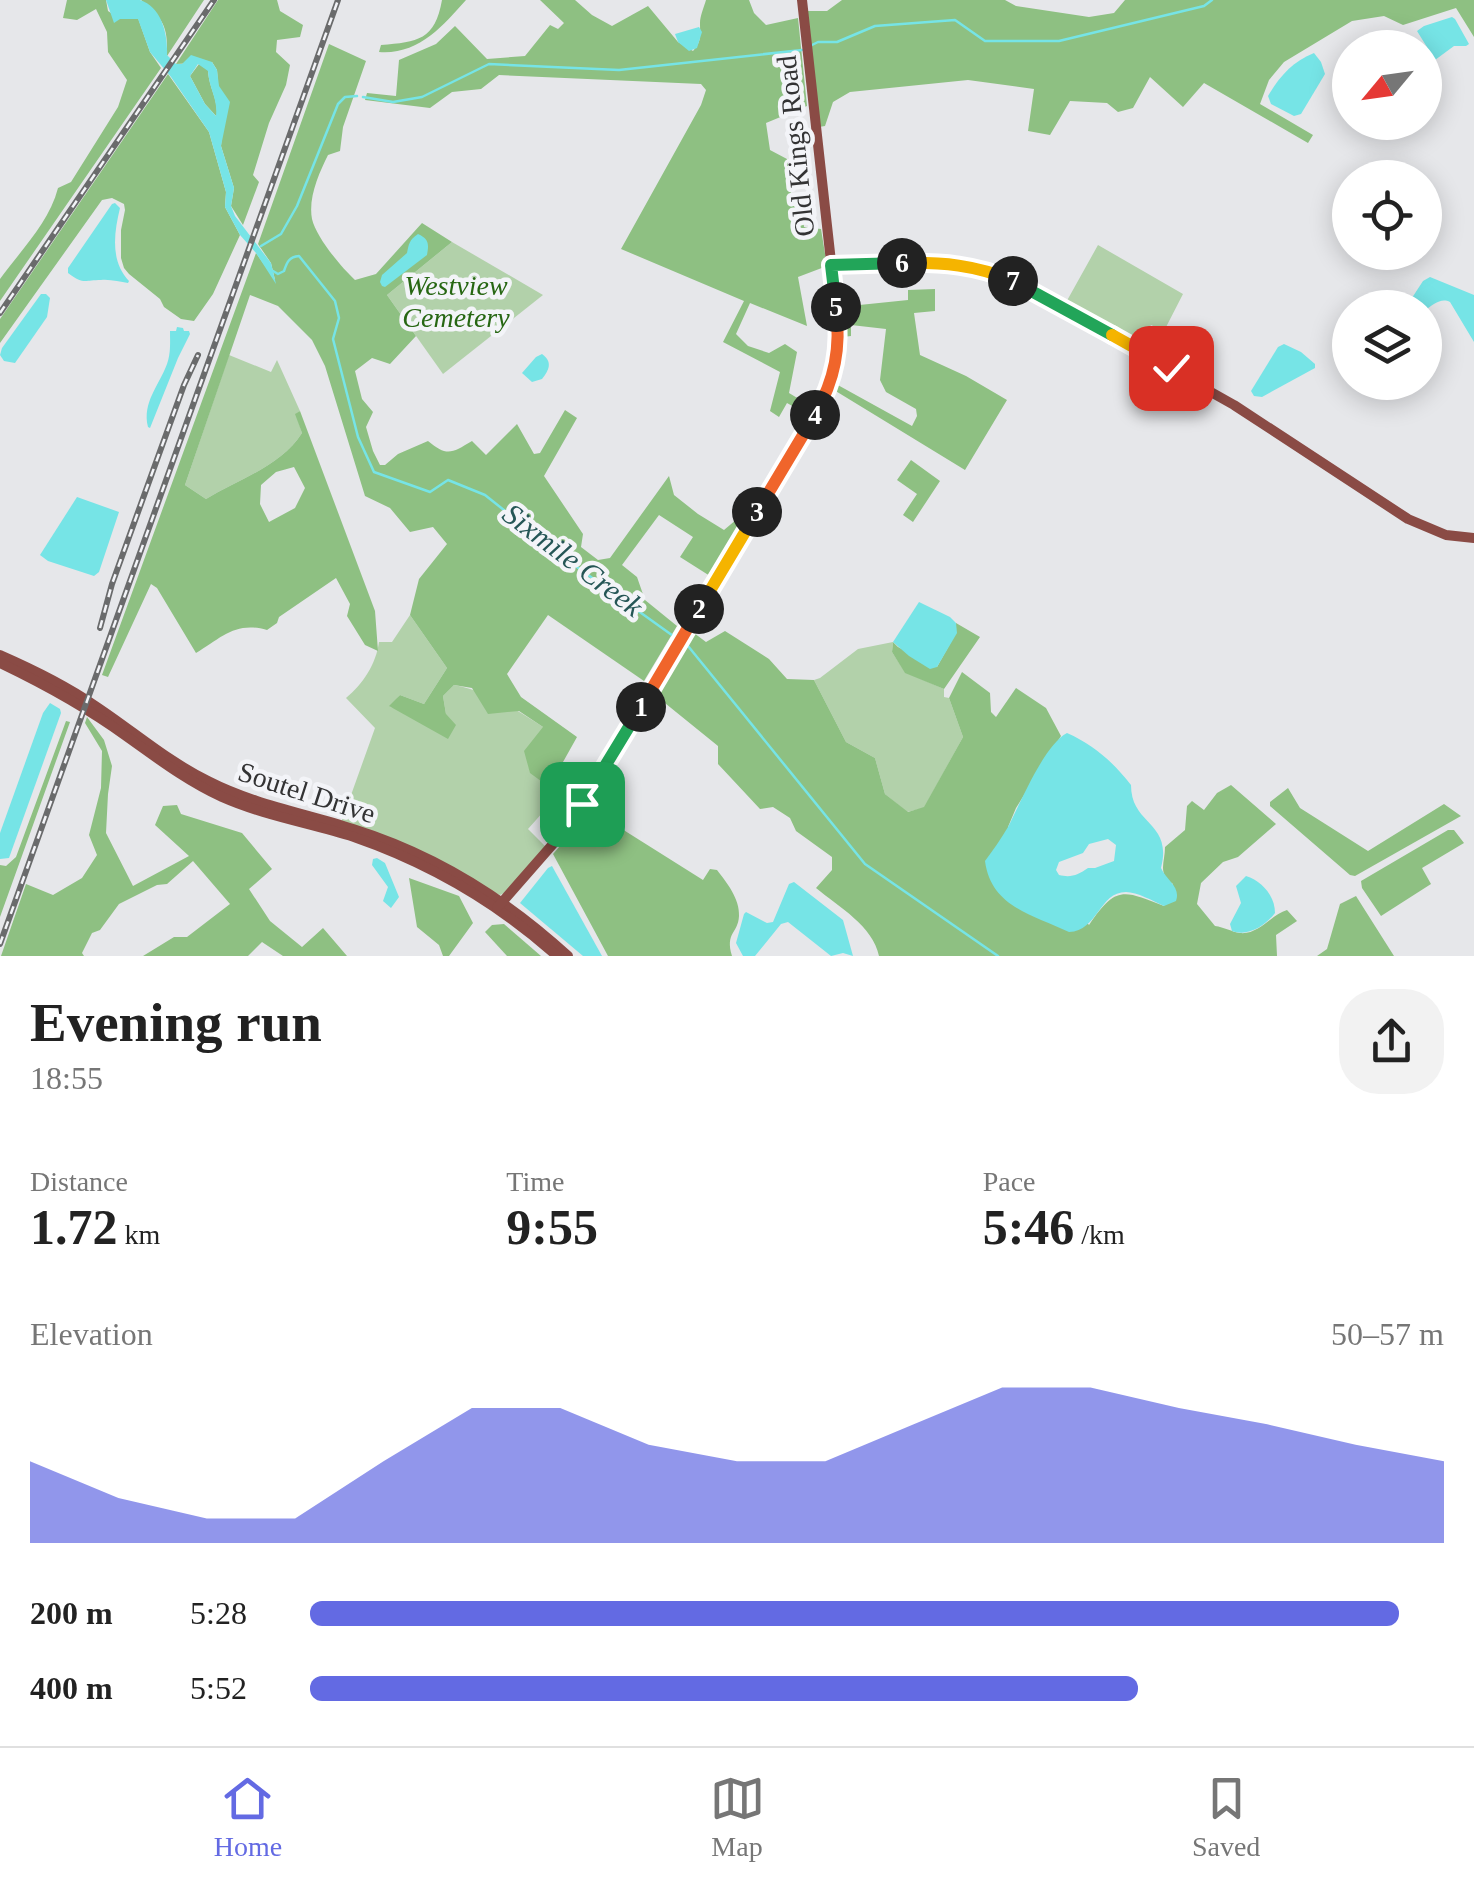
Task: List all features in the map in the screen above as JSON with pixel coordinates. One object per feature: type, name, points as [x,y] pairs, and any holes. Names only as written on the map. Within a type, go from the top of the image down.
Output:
[{"type":"main road","name":"Old Kings Road","points":[[499,905],[571,822],[830,387],[839,338],[802,0]]},
{"type":"main road","points":[[831,265],[937,262],[983,270],[1010,280],[1234,405],[1408,520],[1432,531],[1474,538]]},
{"type":"main road","name":"Soutel Drive","points":[[0,655],[91,707],[170,768],[220,796],[379,846],[499,905]]},
{"type":"main road","name":"Soutel Drive","points":[[0,663],[76,698]]},
{"type":"main road","points":[[499,905],[557,956]]},
{"type":"main road","points":[[499,905],[545,935],[568,956]]},
{"type":"green space","points":[[67,0],[106,0],[108,11],[120,19],[138,18],[150,52],[161,68],[0,301],[0,279],[41,225],[58,188],[71,182],[118,107],[127,80],[108,52],[107,32],[96,9],[77,20],[63,18]]},
{"type":"green space","points":[[141,0],[204,0],[167,56],[163,23]]},
{"type":"green space","points":[[218,0],[277,0],[280,11],[303,25],[300,37],[277,40],[276,52],[290,65],[253,175],[259,182],[243,225],[231,206],[234,188],[221,146],[217,70],[212,62],[176,64]]},
{"type":"green space","points":[[442,0],[466,0],[417,44],[379,52],[381,45],[423,36],[435,23]]},
{"type":"green space","points":[[540,0],[575,0],[612,26],[648,6],[678,42],[693,51],[699,41],[706,0],[749,0],[754,13],[766,25],[798,18],[807,106],[766,123],[770,150],[787,159],[791,193],[801,199],[804,227],[821,229],[827,266],[798,277],[807,326],[750,303],[736,334],[748,346],[769,353],[785,344],[797,352],[789,393],[814,408],[810,416],[787,403],[779,417],[770,411],[780,372],[723,342],[744,301],[621,249],[701,105],[706,90],[701,84],[499,75],[481,89],[452,92],[430,108],[365,100],[367,93],[396,96],[399,60],[436,44],[455,26],[487,59],[525,56],[550,25],[558,29],[564,23]]},
{"type":"green space","points":[[842,0],[1005,0],[1016,6],[1089,17],[1114,13],[1125,0],[1474,0],[1474,37],[1456,8],[1403,25],[1384,16],[1352,21],[1332,30],[1284,62],[1269,80],[1260,104],[1313,135],[1308,143],[1204,83],[1183,107],[1150,77],[1133,108],[1118,112],[1107,103],[1070,101],[1050,135],[1028,131],[1034,89],[968,80],[850,92],[833,102],[825,126],[819,127],[806,11],[827,11]]},
{"type":"green space","points":[[329,44],[366,61],[343,127],[340,151],[328,155],[315,186],[311,211],[314,226],[355,280],[376,274],[422,223],[452,242],[387,295],[416,336],[390,364],[372,358],[355,371],[362,399],[373,412],[366,427],[380,465],[428,441],[450,452],[472,441],[486,455],[517,424],[534,454],[540,453],[565,410],[577,418],[544,476],[583,534],[581,547],[598,560],[610,558],[669,476],[674,495],[724,530],[743,514],[746,520],[710,576],[680,557],[693,537],[659,515],[622,565],[637,577],[645,600],[677,626],[644,681],[548,615],[507,674],[521,697],[577,737],[549,787],[530,773],[524,751],[543,727],[519,711],[488,714],[472,688],[454,685],[443,696],[446,714],[456,725],[448,739],[389,706],[400,695],[424,704],[447,668],[410,615],[419,579],[447,544],[433,527],[410,532],[390,508],[365,496],[325,366],[312,340],[278,306],[250,295],[185,485],[206,499],[271,463],[302,433],[295,414],[300,411],[375,611],[378,651],[365,645],[347,616],[350,604],[336,578],[279,617],[267,630],[238,629],[196,653],[151,584],[108,677],[102,675],[256,253],[275,280],[271,263],[258,244]],"holes":[[[294,467],[305,488],[295,508],[269,522],[260,504],[261,485],[276,472]]]},
{"type":"green space","points":[[199,64],[208,70],[217,117],[190,76]]},
{"type":"green space","points":[[168,74],[209,132],[226,192],[225,207],[240,235],[213,294],[194,321],[181,319],[164,307],[124,268],[124,204],[112,198],[102,200],[0,343],[0,319]]},
{"type":"green space","name":"Westview Cemetery","points":[[452,242],[543,295],[443,374],[387,295]]},
{"type":"green space","points":[[1098,245],[1183,294],[1164,331],[1151,325],[1139,348],[1064,306]]},
{"type":"green space","points":[[935,289],[935,311],[914,313],[920,355],[1007,400],[965,470],[834,390],[836,384],[912,426],[916,409],[886,392],[880,380],[886,329],[851,325],[851,336],[843,337],[840,307],[908,300],[908,290]]},
{"type":"green space","points":[[229,355],[271,372],[277,360],[300,411],[296,414],[302,433],[271,463],[206,499],[185,485]]},
{"type":"green space","points":[[911,460],[940,481],[913,522],[903,515],[917,494],[897,480]]},
{"type":"green space","points":[[410,615],[447,668],[424,704],[400,695],[390,707],[446,714],[443,696],[454,685],[489,696],[543,727],[549,787],[560,766],[589,787],[562,828],[544,811],[528,829],[546,847],[500,895],[341,823],[375,728],[346,698],[368,673],[379,642],[392,642]]},
{"type":"green space","points":[[956,623],[980,637],[944,689],[905,673],[892,652],[893,642],[937,667],[956,633]]},
{"type":"green space","points":[[725,631],[769,659],[787,679],[814,680],[846,742],[875,758],[885,794],[908,812],[924,807],[963,737],[949,698],[962,672],[990,693],[991,712],[996,717],[1016,688],[1046,708],[1061,736],[1008,827],[1089,925],[1106,903],[1121,894],[1164,906],[1173,884],[1163,872],[1165,847],[1185,830],[1187,806],[1192,801],[1204,810],[1217,793],[1231,785],[1276,824],[1201,883],[1197,904],[1215,926],[1240,933],[1253,931],[1287,910],[1297,921],[1276,935],[1277,956],[879,956],[862,926],[816,888],[832,870],[832,857],[796,831],[790,818],[773,807],[760,809],[718,764],[718,746],[655,695],[694,633],[706,642]]},
{"type":"green space","points":[[893,642],[892,652],[905,672],[944,689],[963,737],[924,808],[907,812],[885,794],[875,758],[846,742],[814,680],[858,649]]},
{"type":"green space","points":[[87,717],[104,740],[112,766],[106,833],[133,886],[189,856],[155,825],[163,806],[177,805],[181,814],[242,833],[272,869],[249,889],[270,921],[302,947],[323,928],[347,956],[283,956],[262,942],[248,956],[143,956],[174,937],[187,937],[230,904],[193,861],[167,884],[119,904],[100,930],[92,933],[84,956],[1,956],[26,884],[53,895],[82,878],[97,855],[89,835],[101,788],[102,751],[85,723]]},
{"type":"green space","points":[[66,721],[70,722],[0,917],[0,865],[6,866],[16,857]]},
{"type":"green space","points":[[1288,788],[1300,808],[1368,851],[1444,804],[1461,816],[1355,876],[1270,806]]},
{"type":"green space","points":[[587,807],[703,880],[710,869],[717,870],[739,910],[730,942],[732,956],[608,956],[553,854],[575,829]]},
{"type":"green space","points":[[1454,830],[1464,843],[1422,868],[1431,884],[1381,916],[1361,881]]},
{"type":"green space","points":[[409,878],[459,896],[473,923],[449,956],[443,956],[439,945],[417,927]]},
{"type":"green space","points":[[1356,896],[1394,956],[1317,956],[1327,949],[1340,904]]},
{"type":"green space","points":[[504,924],[541,956],[507,956],[485,932],[492,925]]},
{"type":"water","points":[[106,0],[140,0],[158,15],[165,31],[167,55],[176,64],[182,64],[191,55],[212,62],[217,70],[219,86],[230,102],[221,146],[234,188],[231,206],[271,263],[276,284],[225,207],[226,192],[209,132],[150,52],[138,19],[114,23]],"holes":[[[198,64],[208,71],[216,104],[216,116],[190,76]]]},
{"type":"water","points":[[1452,17],[1469,44],[1454,46],[1442,55],[1442,30],[1418,30]]},
{"type":"water","points":[[699,27],[702,32],[697,48],[689,51],[675,34]]},
{"type":"water","points":[[1314,53],[1325,74],[1301,114],[1294,116],[1271,104],[1268,96],[1282,76]]},
{"type":"water","points":[[115,203],[120,208],[116,256],[129,281],[78,279],[68,273],[68,268]]},
{"type":"water","points":[[418,234],[427,242],[427,255],[382,286],[382,275],[407,253]]},
{"type":"water","points":[[1430,277],[1474,295],[1474,342],[1450,302],[1442,301],[1442,290],[1417,290]]},
{"type":"water","points":[[41,294],[50,298],[47,317],[15,363],[4,361],[0,355],[2,348]]},
{"type":"water","points":[[177,327],[190,334],[150,428],[149,402],[168,360],[170,331]]},
{"type":"water","points":[[1284,344],[1301,352],[1315,368],[1262,397],[1254,396],[1251,391],[1278,347]]},
{"type":"water","points":[[542,354],[548,360],[548,369],[542,379],[532,382],[522,373]]},
{"type":"water","points":[[77,497],[119,512],[99,572],[94,576],[40,555]]},
{"type":"water","points":[[919,602],[956,623],[957,633],[937,667],[930,669],[893,642]]},
{"type":"water","points":[[50,703],[61,713],[9,858],[0,859],[0,833]]},
{"type":"water","points":[[1067,733],[1086,743],[1131,785],[1137,809],[1161,841],[1161,868],[1175,888],[1176,901],[1164,906],[1135,893],[1117,894],[1086,925],[1069,932],[1016,907],[996,889],[985,861],[1008,827],[1041,762]],"holes":[[[1108,839],[1116,845],[1114,861],[1071,876],[1059,875],[1056,870],[1059,862],[1083,853],[1089,844]]]},
{"type":"water","points":[[377,858],[385,863],[399,897],[391,908],[383,901],[388,887],[372,865]]},
{"type":"water","points":[[552,866],[602,956],[583,956],[520,903]]},
{"type":"water","points":[[1246,876],[1266,890],[1275,913],[1256,929],[1244,933],[1232,931],[1230,924],[1241,903],[1236,886]]},
{"type":"water","points":[[794,882],[843,920],[853,956],[831,956],[788,922],[781,924],[755,956],[743,956],[736,943],[744,914],[773,922],[789,884]]},
{"type":"waterway","points":[[810,46],[837,42],[875,26],[955,20],[985,41],[1059,41],[1204,6],[1212,0]]},
{"type":"waterway","points":[[363,97],[393,102],[422,97],[489,64],[619,70],[802,50]]},
{"type":"waterway","points":[[261,246],[281,234],[297,206],[338,104],[345,97],[357,96]]},
{"type":"waterway","name":"Sixmile Creek","points":[[273,271],[284,271],[289,260],[299,256],[335,301],[339,318],[333,339],[358,437],[374,472],[430,492],[448,480],[485,495],[676,638]]},
{"type":"waterway","name":"Sixmile Creek","points":[[682,642],[865,864],[998,956]]},
{"type":"railway","points":[[0,313],[214,0]]},
{"type":"railway","points":[[0,944],[338,0]]},
{"type":"railway","points":[[100,628],[112,584],[198,355]]},
{"type":"route","points":[[582,804],[830,387],[839,338],[831,265],[937,262],[983,270],[1018,283],[1171,368]]}]
